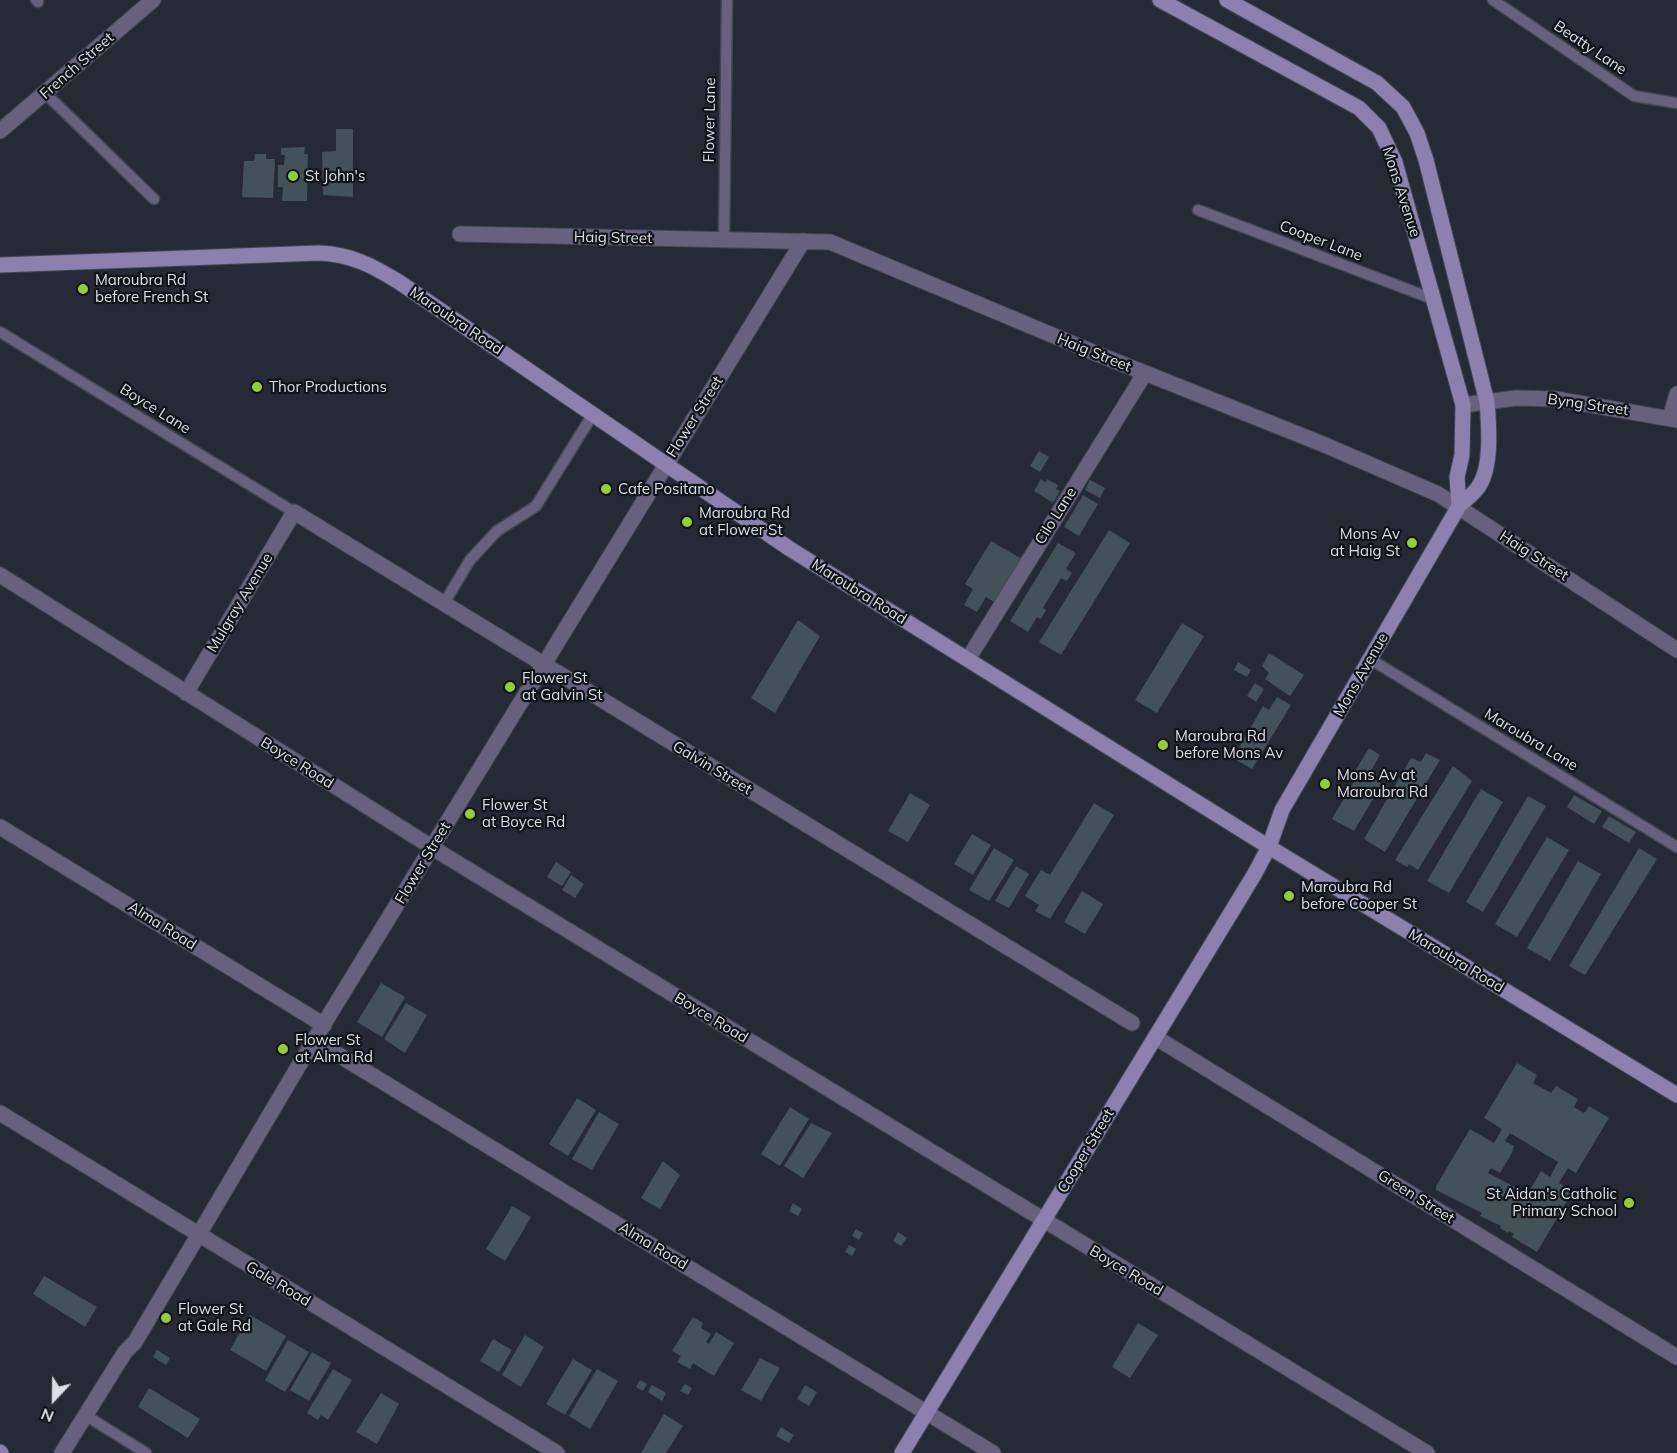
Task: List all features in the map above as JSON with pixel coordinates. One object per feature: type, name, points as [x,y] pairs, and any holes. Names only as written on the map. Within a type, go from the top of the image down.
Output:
[{"type":"street","name":"French Street","points":[[0,131],[46,94],[153,0]]},
{"type":"street","name":"Mons Avenue","points":[[1160,0],[1339,96],[1359,108],[1379,128],[1395,162],[1463,405],[1462,455],[1457,477],[1459,506]]},
{"type":"street","name":"Mons Avenue","points":[[1227,0],[1377,83],[1402,107],[1417,133],[1426,160],[1487,402],[1490,435],[1479,486],[1459,506],[1282,810],[1269,847]]},
{"type":"street","name":"Haig Street","points":[[460,234],[830,242],[1145,373],[1326,445],[1427,489],[1459,506],[1677,650]]},
{"type":"street","name":"Flower Street","points":[[62,1453],[125,1352],[135,1342],[314,1040],[803,241]]},
{"type":"street","name":"Maroubra Road","points":[[0,265],[338,254],[360,260],[380,270],[790,549],[1269,847],[1677,1095]]},
{"type":"street","name":"Cilo Lane","points":[[968,659],[1145,373]]},
{"type":"street","points":[[1673,419],[1677,394]]},
{"type":"street","name":"Byng Street","points":[[1463,405],[1516,398],[1556,399],[1673,419]]},
{"type":"street","name":"Galvin Street","points":[[294,512],[543,666],[1132,1023]]},
{"type":"street","name":"Mulgray Avenue","points":[[186,693],[294,512]]},
{"type":"street","name":"Boyce Road","points":[[0,575],[433,847],[1427,1453]]},
{"type":"street","name":"Alma Road","points":[[0,827],[324,1024]]},
{"type":"street","name":"Cooper Street","points":[[902,1453],[1269,847]]},
{"type":"street","name":"Green Street","points":[[1155,1037],[1677,1358]]},
{"type":"street","name":"Alma Road","points":[[314,1040],[993,1453]]},
{"type":"street","name":"Gale Road","points":[[0,1113],[557,1453]]},
{"type":"lane","name":"Flower Lane","points":[[724,240],[727,0]]},
{"type":"lane","name":"Beatty Lane","points":[[1493,0],[1634,96],[1677,103]]},
{"type":"lane","points":[[46,94],[154,199]]},
{"type":"lane","name":"Cooper Lane","points":[[1198,210],[1433,299]]},
{"type":"lane","name":"Boyce Lane","points":[[0,332],[294,512]]},
{"type":"lane","points":[[443,605],[470,560],[497,531],[536,506],[593,414]]},
{"type":"lane","name":"Maroubra Lane","points":[[1370,659],[1677,847]]},
{"type":"lane","points":[[85,1415],[146,1453]]},
{"type":"building","points":[[336,129],[353,129],[353,197],[323,195],[322,152],[336,151]]},
{"type":"building","name":"St John's","points":[[305,147],[304,154],[308,154],[307,201],[282,201],[283,187],[278,187],[278,165],[284,165],[285,155],[281,155],[281,148]]},
{"type":"building","points":[[255,154],[266,154],[266,159],[275,159],[273,198],[242,197],[244,161],[254,161]]},
{"type":"building","points":[[1039,451],[1049,457],[1040,472],[1030,466]]},
{"type":"building","points":[[1041,479],[1045,482],[1047,479],[1058,485],[1056,489],[1060,491],[1053,503],[1034,491]]},
{"type":"building","points":[[1090,480],[1105,488],[1100,498],[1085,490]]},
{"type":"building","points":[[1083,495],[1098,504],[1079,536],[1064,527]]},
{"type":"building","points":[[1109,530],[1130,543],[1061,655],[1039,642]]},
{"type":"building","points":[[991,541],[1022,559],[996,603],[986,597],[977,612],[964,605],[973,589],[965,584]]},
{"type":"building","points":[[1058,543],[1076,553],[1066,569],[1072,573],[1067,581],[1061,578],[1043,608],[1046,610],[1041,619],[1037,617],[1028,632],[1010,621]]},
{"type":"building","points":[[798,620],[820,636],[775,713],[751,698]]},
{"type":"building","points":[[1182,623],[1204,636],[1157,713],[1135,700]]},
{"type":"building","points":[[1269,653],[1304,675],[1290,696],[1265,679],[1269,673],[1262,666]]},
{"type":"building","points":[[1238,662],[1251,670],[1247,677],[1234,670]]},
{"type":"building","points":[[1255,683],[1264,689],[1256,702],[1247,696]]},
{"type":"building","points":[[1277,697],[1291,705],[1252,769],[1233,758],[1263,706],[1269,710]]},
{"type":"building","points":[[1369,748],[1380,755],[1368,776],[1382,784],[1354,831],[1332,819],[1359,773],[1355,771]]},
{"type":"building","points":[[1426,753],[1440,760],[1385,852],[1364,839],[1411,758],[1421,762]]},
{"type":"building","points":[[1453,766],[1472,781],[1418,870],[1409,864],[1407,867],[1395,860]]},
{"type":"building","points":[[1481,789],[1503,802],[1449,893],[1427,881]]},
{"type":"building","points":[[910,793],[930,805],[908,842],[888,831]]},
{"type":"building","points":[[1574,795],[1602,811],[1594,824],[1567,807]]},
{"type":"building","points":[[1528,796],[1546,806],[1483,912],[1466,902]]},
{"type":"building","points":[[1094,803],[1114,815],[1050,919],[1035,911],[1039,905],[1025,896],[1041,870],[1050,875]]},
{"type":"building","points":[[1609,816],[1636,832],[1629,843],[1602,827]]},
{"type":"building","points":[[972,834],[991,845],[973,875],[954,864]]},
{"type":"building","points":[[1547,837],[1569,850],[1517,937],[1495,924]]},
{"type":"building","points":[[994,848],[1014,860],[989,901],[969,890]]},
{"type":"building","points":[[1639,848],[1657,859],[1585,975],[1569,966]]},
{"type":"building","points":[[1578,861],[1601,874],[1550,961],[1527,948]]},
{"type":"building","points":[[556,862],[571,872],[562,886],[547,877]]},
{"type":"building","points":[[1016,866],[1029,874],[1009,908],[995,901]]},
{"type":"building","points":[[571,875],[584,884],[575,898],[562,890]]},
{"type":"building","points":[[1082,891],[1103,904],[1085,934],[1064,922]]},
{"type":"building","points":[[381,983],[405,997],[382,1037],[357,1022]]},
{"type":"building","points":[[406,1003],[427,1015],[405,1053],[384,1039]]},
{"type":"building","points":[[1517,1063],[1537,1075],[1533,1083],[1551,1093],[1556,1086],[1578,1099],[1574,1107],[1584,1113],[1589,1106],[1609,1118],[1576,1173],[1568,1168],[1559,1183],[1573,1191],[1537,1252],[1512,1237],[1514,1234],[1509,1231],[1508,1233],[1500,1228],[1501,1226],[1480,1216],[1482,1213],[1436,1190],[1436,1186],[1470,1129],[1494,1143],[1502,1129],[1484,1118]],"holes":[[[1510,1133],[1558,1162],[1550,1177],[1541,1171],[1526,1196],[1519,1192],[1521,1190],[1488,1173],[1491,1168],[1500,1173],[1512,1153],[1514,1146],[1505,1141]]]},
{"type":"building","points":[[577,1098],[596,1110],[568,1156],[549,1144]]},
{"type":"building","points":[[790,1107],[809,1119],[780,1166],[761,1154]]},
{"type":"building","points":[[599,1112],[619,1124],[592,1170],[572,1159]]},
{"type":"building","points":[[811,1123],[832,1133],[803,1178],[784,1166]]},
{"type":"building","points":[[663,1161],[680,1175],[660,1209],[641,1198]]},
{"type":"building","points":[[793,1203],[802,1209],[798,1216],[789,1211]]},
{"type":"building","points":[[512,1206],[531,1217],[505,1261],[486,1249]]},
{"type":"building","points":[[856,1229],[863,1233],[859,1240],[852,1236]]},
{"type":"building","points":[[898,1232],[907,1238],[901,1246],[893,1241]]},
{"type":"building","points":[[849,1245],[856,1249],[852,1256],[845,1252]]},
{"type":"building","points":[[44,1276],[97,1307],[85,1327],[33,1294]]},
{"type":"building","points":[[250,1315],[286,1336],[266,1371],[230,1350]]},
{"type":"building","points":[[693,1317],[703,1323],[701,1328],[711,1334],[706,1342],[709,1344],[716,1332],[734,1343],[714,1376],[693,1363],[690,1369],[677,1362],[681,1356],[672,1351]]},
{"type":"building","points":[[1138,1323],[1158,1335],[1130,1378],[1112,1367]]},
{"type":"building","points":[[525,1335],[544,1347],[521,1387],[502,1375]]},
{"type":"building","points":[[493,1339],[512,1350],[499,1372],[480,1361]]},
{"type":"building","points":[[288,1340],[309,1352],[285,1392],[265,1380]]},
{"type":"building","points":[[157,1350],[170,1358],[166,1365],[153,1357]]},
{"type":"building","points":[[312,1352],[331,1363],[309,1401],[290,1390]]},
{"type":"building","points":[[760,1358],[780,1368],[761,1401],[741,1390]]},
{"type":"building","points":[[573,1359],[592,1370],[565,1415],[546,1404]]},
{"type":"building","points":[[333,1369],[352,1380],[328,1420],[321,1415],[318,1420],[307,1413]]},
{"type":"building","points":[[597,1369],[618,1381],[590,1429],[569,1416]]},
{"type":"building","points":[[640,1380],[647,1384],[643,1391],[636,1387]]},
{"type":"building","points":[[685,1384],[692,1388],[688,1395],[680,1391]]},
{"type":"building","points":[[652,1385],[666,1393],[662,1401],[648,1392]]},
{"type":"building","points":[[805,1385],[817,1392],[809,1406],[797,1399]]},
{"type":"building","points":[[149,1388],[200,1419],[188,1438],[138,1407]]},
{"type":"building","points":[[381,1393],[399,1404],[377,1444],[356,1432]]},
{"type":"building","points":[[664,1414],[683,1426],[666,1453],[641,1453]]},
{"type":"building","points":[[781,1427],[794,1435],[789,1443],[776,1436]]},
{"type":"place","name":"St John's","points":[[293,176]]},
{"type":"place","name":"Maroubra Rd before French St","points":[[83,289]]},
{"type":"place","name":"Thor Productions","points":[[257,387]]},
{"type":"place","name":"Cafe Positano","points":[[606,489]]},
{"type":"place","name":"Maroubra Rd at Flower St","points":[[687,522]]},
{"type":"place","name":"Mons Av at Haig St","points":[[1412,543]]},
{"type":"place","name":"Flower St at Galvin St","points":[[510,687]]},
{"type":"place","name":"Maroubra Rd before Mons Av","points":[[1163,745]]},
{"type":"place","name":"Mons Av at Maroubra Rd","points":[[1325,784]]},
{"type":"place","name":"Flower St at Boyce Rd","points":[[470,814]]},
{"type":"place","name":"Maroubra Rd before Cooper St","points":[[1289,896]]},
{"type":"place","name":"Flower St at Alma Rd","points":[[283,1049]]},
{"type":"place","name":"St Aidan's Catholic Primary School","points":[[1629,1203]]},
{"type":"place","name":"Flower St at Gale Rd","points":[[166,1318]]}]
